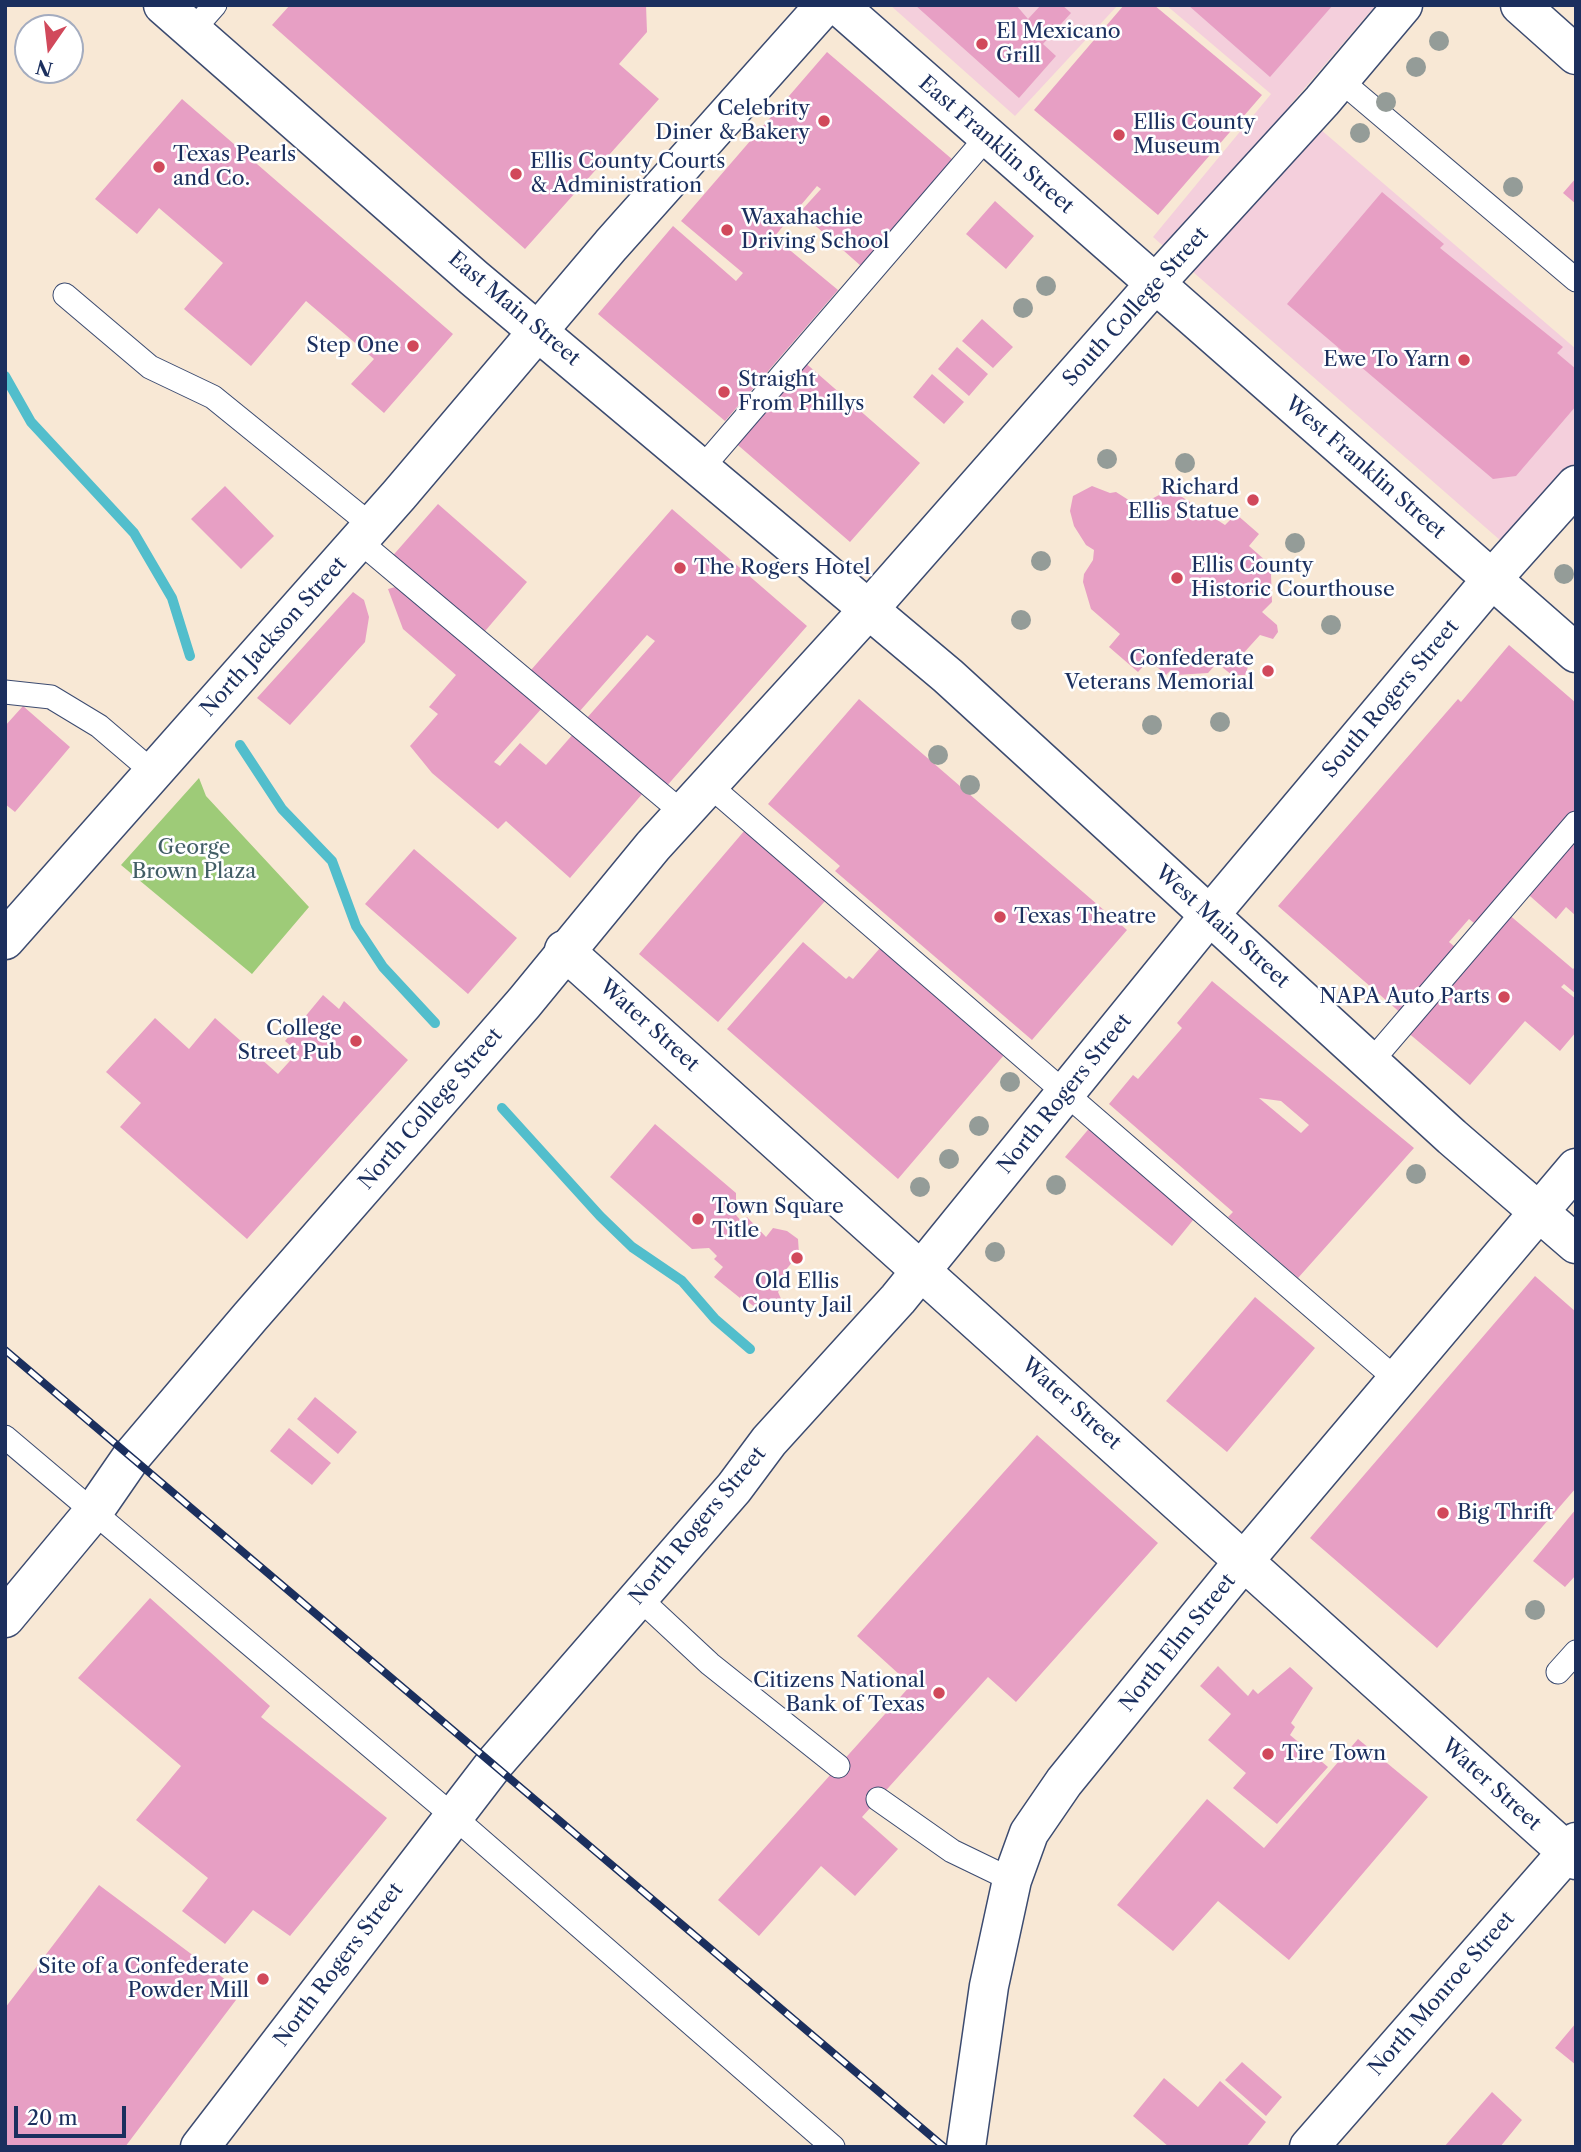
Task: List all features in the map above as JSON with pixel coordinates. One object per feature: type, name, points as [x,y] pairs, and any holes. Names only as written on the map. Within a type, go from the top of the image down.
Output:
[{"type":"street","name":"East Main Street","points":[[163,5],[204,18],[474,278],[869,609]]},
{"type":"street","name":"North Jackson Street","points":[[5,940],[365,534],[538,330],[825,5]]},
{"type":"street","name":"East Franklin Street","points":[[838,5],[1154,285]]},
{"type":"street","name":"South College Street","points":[[869,609],[1404,5]]},
{"type":"street","points":[[1520,5],[1576,55]]},
{"type":"street","name":"West Franklin Street","points":[[1154,285],[1576,653]]},
{"type":"street","name":"South Rogers Street","points":[[1209,916],[1492,579],[1576,485]]},
{"type":"street","name":"North College Street","points":[[5,1618],[94,1511],[132,1456],[524,1003],[564,950],[683,813],[869,609]]},
{"type":"street","name":"West Main Street","points":[[869,609],[948,676],[1370,1062],[1576,1244]]},
{"type":"street","name":"North Rogers Street","points":[[200,2147],[495,1763],[734,1488],[769,1441],[920,1271],[1209,916]]},
{"type":"street","name":"Water Street","points":[[564,950],[920,1271],[975,1317],[1243,1562],[1572,1852]]},
{"type":"street","name":"North Elm Street","points":[[966,2147],[989,1986],[1012,1880],[1029,1833],[1064,1782],[1243,1562],[1576,1168]]},
{"type":"street","name":"North Monroe Street","points":[[1309,2147],[1572,1852]]},
{"type":"lane","points":[[1340,80],[1576,281]]},
{"type":"lane","points":[[702,468],[987,137]]},
{"type":"lane","points":[[65,295],[150,367],[213,397],[683,813]]},
{"type":"lane","points":[[5,692],[51,697],[99,726],[154,773]]},
{"type":"lane","points":[[709,785],[1397,1380]]},
{"type":"lane","points":[[1370,1062],[1576,823]]},
{"type":"lane","points":[[5,1437],[453,1816],[833,2147]]},
{"type":"lane","points":[[638,1597],[709,1664],[838,1766]]},
{"type":"lane","points":[[1558,1672],[1576,1652]]},
{"type":"lane","points":[[878,1799],[952,1851],[1012,1880]]},
{"type":"shaded area","points":[[890,5],[1118,5],[1015,116]]},
{"type":"shaded area","points":[[1166,5],[1376,5],[1291,104],[1576,349],[1576,462],[1501,541],[1153,237],[1271,94]]},
{"type":"green space","name":"George Brown Plaza","points":[[199,778],[206,796],[309,907],[252,974],[121,865]]},
{"type":"building","name":"Ellis County Courts & Administration","points":[[290,5],[646,5],[647,32],[619,64],[659,99],[525,249],[272,25]]},
{"type":"building","points":[[915,5],[1016,5],[1028,19],[1041,5],[1062,5],[1071,13],[1043,44],[1056,56],[1019,98]]},
{"type":"building","points":[[1124,5],[1154,5],[1262,95],[1158,215],[1034,110]]},
{"type":"building","points":[[1188,5],[1333,5],[1270,77]]},
{"type":"building","points":[[827,52],[953,160],[861,266],[800,212],[821,189],[817,186],[774,237],[838,290],[725,421],[598,314],[673,226],[736,281],[743,273],[681,221]]},
{"type":"building","points":[[182,99],[453,334],[384,413],[351,384],[374,359],[306,301],[251,366],[184,309],[223,263],[159,208],[137,234],[95,199]]},
{"type":"building","points":[[1576,178],[1576,204],[1563,193]]},
{"type":"building","points":[[1382,192],[1444,244],[1440,248],[1563,347],[1557,353],[1576,369],[1576,406],[1516,476],[1493,479],[1287,304]]},
{"type":"building","points":[[995,201],[1034,236],[1006,269],[966,234]]},
{"type":"building","points":[[982,319],[1013,347],[993,368],[962,341]]},
{"type":"building","points":[[957,347],[988,374],[969,396],[938,369]]},
{"type":"building","points":[[802,360],[920,463],[850,542],[732,440]]},
{"type":"building","points":[[932,374],[964,402],[944,424],[913,397]]},
{"type":"building","points":[[225,486],[274,536],[241,569],[191,519]]},
{"type":"building","name":"Ellis County Historic Courthouse","points":[[1092,486],[1110,493],[1116,492],[1138,506],[1161,494],[1179,495],[1225,525],[1236,514],[1259,534],[1249,546],[1266,561],[1262,566],[1271,574],[1272,602],[1262,612],[1277,625],[1278,632],[1273,639],[1260,635],[1240,657],[1248,667],[1245,675],[1232,675],[1217,663],[1208,673],[1177,675],[1171,670],[1166,675],[1149,660],[1138,672],[1109,647],[1120,634],[1091,609],[1083,582],[1084,574],[1093,560],[1094,550],[1086,545],[1074,526],[1070,511],[1073,496]]},
{"type":"building","points":[[438,504],[527,582],[480,637],[389,560]]},
{"type":"building","name":"The Rogers Hotel","points":[[672,509],[807,626],[665,788],[586,719],[655,641],[647,635],[579,712],[531,670]]},
{"type":"building","points":[[403,585],[542,708],[494,762],[500,766],[520,743],[546,765],[574,733],[643,793],[570,878],[506,821],[498,829],[432,773],[410,746],[438,714],[429,707],[456,675],[403,629],[388,589]]},
{"type":"building","points":[[353,592],[364,600],[369,617],[365,642],[290,725],[257,698]]},
{"type":"building","points":[[1509,645],[1576,703],[1576,815],[1479,927],[1469,919],[1449,942],[1460,951],[1403,1015],[1278,906],[1458,699],[1461,702]]},
{"type":"building","points":[[859,699],[1127,930],[1032,1040],[835,871],[840,866],[768,804]]},
{"type":"building","points":[[23,706],[70,747],[15,812],[5,804],[5,726]]},
{"type":"building","points":[[1576,827],[1576,916],[1566,907],[1556,919],[1522,889]]},
{"type":"building","points":[[745,830],[825,901],[718,1022],[639,954]]},
{"type":"building","points":[[414,849],[517,938],[468,994],[365,904]]},
{"type":"building","name":"NAPA Auto Parts","points":[[1507,913],[1573,969],[1576,966],[1576,994],[1564,984],[1561,987],[1576,999],[1576,1032],[1560,1051],[1525,1021],[1470,1085],[1406,1031]]},
{"type":"building","points":[[803,942],[846,979],[849,976],[853,979],[880,948],[1004,1055],[898,1179],[727,1029]]},
{"type":"building","points":[[1212,981],[1414,1148],[1298,1278],[1228,1217],[1233,1212],[1109,1104],[1133,1075],[1138,1079],[1182,1028],[1177,1023]],"holes":[[[1259,1098],[1281,1101],[1309,1125],[1301,1133]]]},
{"type":"building","points":[[323,995],[339,1009],[344,1001],[408,1060],[247,1239],[120,1127],[141,1103],[106,1072],[155,1018],[189,1049],[215,1018],[278,1074],[298,1052],[285,1041]]},
{"type":"building","name":"Town Square Title","points":[[655,1124],[736,1193],[736,1215],[742,1222],[747,1217],[766,1237],[773,1228],[787,1231],[798,1239],[799,1254],[784,1272],[789,1275],[778,1292],[782,1301],[777,1309],[765,1306],[762,1313],[741,1296],[740,1298],[714,1277],[723,1267],[714,1259],[717,1256],[709,1248],[692,1249],[610,1177]]},
{"type":"building","points":[[1092,1125],[1198,1214],[1172,1246],[1065,1157]]},
{"type":"building","name":"Big Thrift","points":[[1535,1276],[1576,1312],[1576,1488],[1437,1648],[1310,1538]]},
{"type":"building","points":[[1255,1297],[1315,1348],[1227,1452],[1166,1401]]},
{"type":"building","points":[[315,1397],[357,1432],[338,1454],[297,1419]]},
{"type":"building","points":[[289,1428],[331,1463],[312,1485],[270,1451]]},
{"type":"building","name":"Citizens National Bank of Texas","points":[[1037,1435],[1158,1543],[1016,1702],[988,1677],[862,1817],[898,1849],[855,1896],[821,1866],[759,1936],[718,1900],[911,1685],[857,1636]]},
{"type":"building","points":[[1576,1509],[1576,1575],[1565,1587],[1533,1561]]},
{"type":"building","points":[[150,1598],[270,1706],[261,1717],[387,1818],[290,1936],[253,1910],[225,1944],[182,1911],[208,1878],[136,1820],[181,1766],[78,1678]]},
{"type":"building","name":"Tire Town","points":[[1218,1666],[1248,1696],[1253,1689],[1258,1694],[1290,1667],[1313,1688],[1291,1723],[1295,1727],[1290,1735],[1328,1767],[1277,1824],[1233,1788],[1246,1773],[1208,1740],[1231,1714],[1200,1686]]},
{"type":"building","points":[[1358,1739],[1428,1797],[1289,1960],[1218,1901],[1173,1951],[1117,1905],[1207,1799],[1264,1848]]},
{"type":"building","points":[[99,1885],[242,1992],[125,2147],[8,2147],[5,2145],[5,2008]]},
{"type":"building","points":[[1576,2023],[1576,2065],[1555,2048]]},
{"type":"building","points":[[1242,2062],[1282,2097],[1266,2116],[1225,2080]]},
{"type":"building","points":[[1164,2078],[1198,2107],[1220,2081],[1266,2122],[1246,2147],[1169,2147],[1133,2116]]},
{"type":"building","points":[[1492,2092],[1522,2120],[1500,2147],[1444,2147]]},
{"type":"waterway","points":[[5,376],[31,422],[134,533],[172,598],[190,656]]},
{"type":"waterway","points":[[240,745],[282,809],[332,861],[356,926],[383,967],[435,1023]]},
{"type":"waterway","points":[[502,1108],[600,1216],[632,1247],[682,1281],[715,1319],[750,1349]]},
{"type":"railway","points":[[5,1350],[944,2147]]},
{"type":"place","name":"El Mexicano Grill","points":[[982,44]]},
{"type":"place","name":"Celebrity Diner & Bakery","points":[[824,121]]},
{"type":"place","name":"Ellis County Museum","points":[[1119,135]]},
{"type":"place","name":"Texas Pearls and Co.","points":[[159,167]]},
{"type":"place","name":"Ellis County Courts & Administration","points":[[516,174]]},
{"type":"place","name":"Waxahachie Driving School","points":[[727,230]]},
{"type":"place","name":"Step One","points":[[413,346]]},
{"type":"place","name":"Ewe To Yarn","points":[[1464,360]]},
{"type":"place","name":"Straight From Phillys","points":[[724,392]]},
{"type":"place","name":"Richard Ellis Statue","points":[[1253,500]]},
{"type":"place","name":"The Rogers Hotel","points":[[680,568]]},
{"type":"place","name":"Ellis County Historic Courthouse","points":[[1177,578]]},
{"type":"place","name":"Confederate Veterans Memorial","points":[[1268,671]]},
{"type":"place","name":"Texas Theatre","points":[[1000,917]]},
{"type":"place","name":"NAPA Auto Parts","points":[[1504,997]]},
{"type":"place","name":"College Street Pub","points":[[356,1041]]},
{"type":"place","name":"Town Square Title","points":[[698,1219]]},
{"type":"place","name":"Old Ellis County Jail","points":[[797,1258]]},
{"type":"place","name":"Big Thrift","points":[[1443,1513]]},
{"type":"place","name":"Citizens National Bank of Texas","points":[[939,1693]]},
{"type":"place","name":"Tire Town","points":[[1268,1754]]},
{"type":"place","name":"Site of a Confederate Powder Mill","points":[[263,1979]]}]
